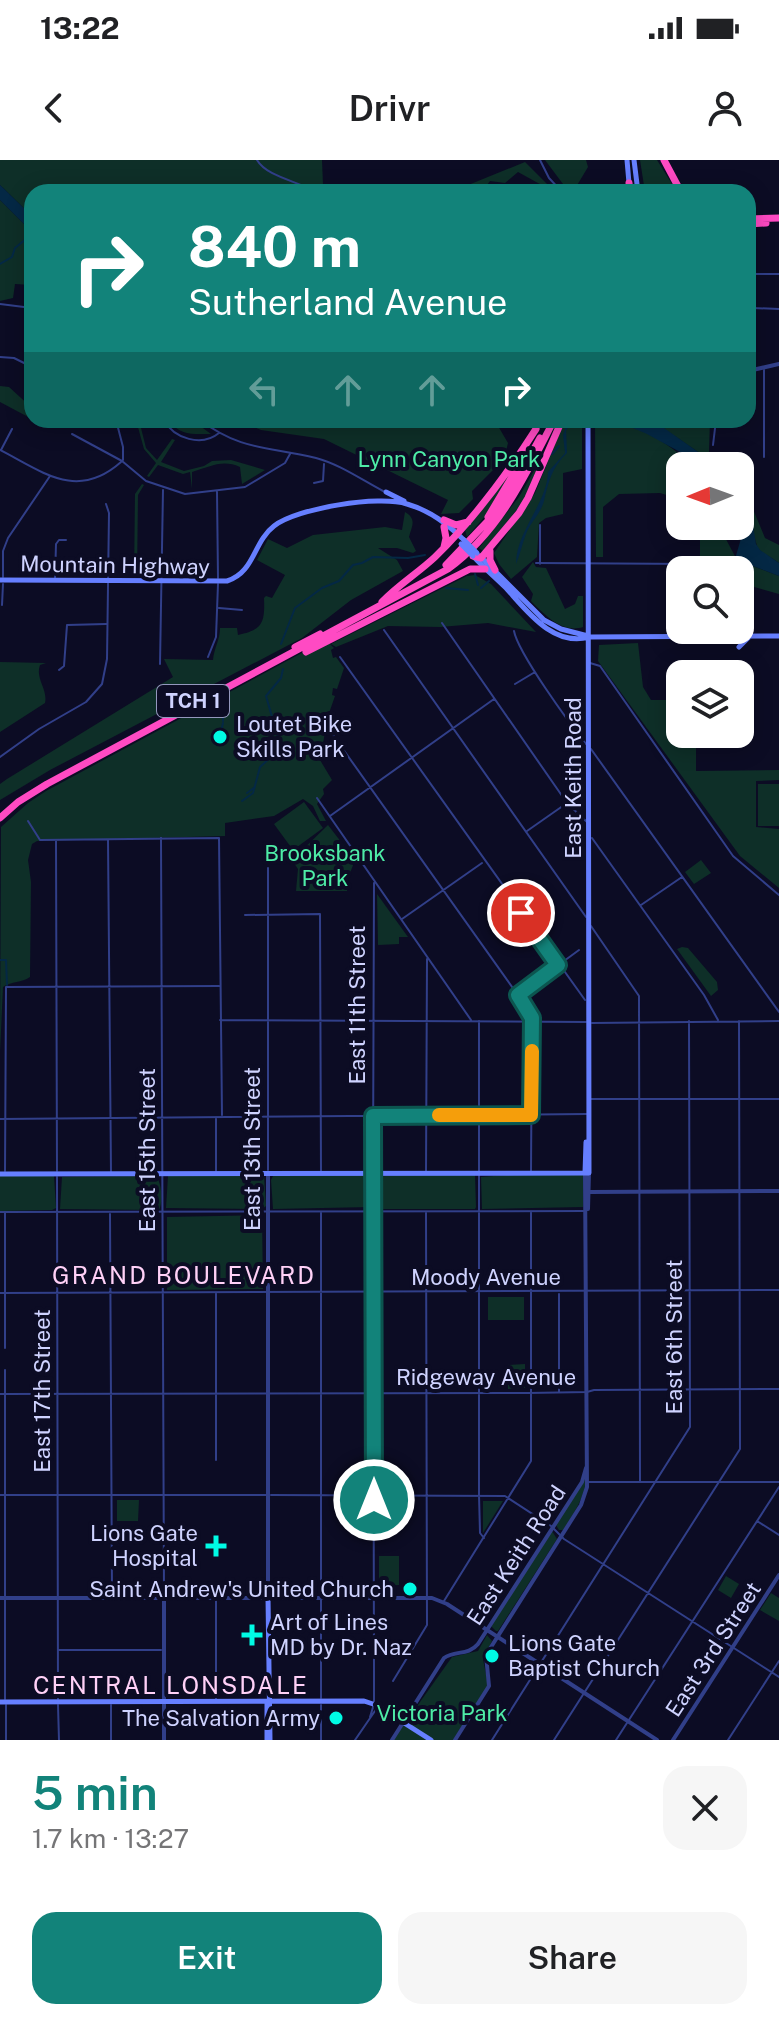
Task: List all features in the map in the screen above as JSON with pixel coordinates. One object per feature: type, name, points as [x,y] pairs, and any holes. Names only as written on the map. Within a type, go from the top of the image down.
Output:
[{"type":"highway","points":[[664,160],[677,184]]},
{"type":"highway","points":[[756,220],[778,220]]},
{"type":"highway","points":[[382,602],[459,539],[469,520],[544,428]]},
{"type":"highway","points":[[478,534],[545,428]]},
{"type":"highway","name":"TCH 1","points":[[0,811],[44,780],[446,566],[503,505],[545,428]]},
{"type":"highway","name":"TCH 1","points":[[0,818],[37,790],[428,582],[467,555],[507,509],[546,428]]},
{"type":"highway","points":[[477,556],[490,549],[528,498],[547,428]]},
{"type":"highway","points":[[443,549],[446,538],[444,524],[458,525],[469,520]]},
{"type":"highway","points":[[490,549],[489,558],[495,570]]},
{"type":"highway","points":[[263,669],[358,628],[470,569],[485,569]]},
{"type":"main road","points":[[627,160],[629,184]]},
{"type":"main road","points":[[634,160],[637,184]]},
{"type":"main road","name":"East Keith Road","points":[[587,1173],[588,428]]},
{"type":"main road","points":[[386,492],[408,504]]},
{"type":"main road","name":"Mountain Highway","points":[[1,580],[231,580],[244,573],[268,532],[292,516],[308,510],[389,501],[408,504],[434,517],[495,570],[544,620],[561,629],[589,637]]},
{"type":"main road","name":"Mountain Highway","points":[[477,556],[485,569],[541,625],[571,638],[589,637]]},
{"type":"main road","points":[[589,637],[666,635]]},
{"type":"main road","points":[[754,636],[779,636]]},
{"type":"main road","points":[[739,647],[742,644]]},
{"type":"main road","points":[[2,1174],[587,1173]]},
{"type":"main road","name":"East 13th Street","points":[[268,1597],[268,1740]]},
{"type":"main road","points":[[3,1702],[364,1701],[376,1705],[431,1740]]},
{"type":"street","points":[[257,160],[264,170],[302,184]]},
{"type":"street","points":[[540,160],[555,184]]},
{"type":"street","points":[[756,274],[779,274]]},
{"type":"street","points":[[0,304],[24,307]]},
{"type":"street","points":[[756,308],[779,309]]},
{"type":"street","points":[[0,357],[14,358],[24,363]]},
{"type":"street","points":[[756,369],[779,364]]},
{"type":"street","points":[[764,367],[764,457]]},
{"type":"street","points":[[12,429],[0,450],[50,476],[80,483],[108,472],[122,461],[124,455],[118,428]]},
{"type":"street","points":[[169,428],[184,438],[214,437],[219,433]]},
{"type":"street","points":[[212,428],[254,448],[325,462],[386,492],[389,501]]},
{"type":"street","points":[[713,445],[715,428]]},
{"type":"street","points":[[72,434],[122,461],[146,481],[185,494],[249,485],[285,463],[290,454]]},
{"type":"street","points":[[314,483],[323,481],[325,462]]},
{"type":"street","points":[[2,605],[3,551],[8,538],[50,476]]},
{"type":"street","points":[[160,664],[164,487]]},
{"type":"street","points":[[208,657],[216,637],[218,608],[217,490]]},
{"type":"street","points":[[0,757],[91,698],[102,684],[106,671],[108,624],[109,513],[106,504]]},
{"type":"street","points":[[540,525],[538,563],[666,564]]},
{"type":"street","points":[[55,580],[56,544],[59,540],[66,540]]},
{"type":"street","points":[[218,608],[242,610]]},
{"type":"street","points":[[442,623],[575,814],[589,822]]},
{"type":"street","points":[[59,670],[64,666],[67,625],[108,624]]},
{"type":"street","points":[[384,630],[639,992],[640,1482]]},
{"type":"street","points":[[514,631],[515,638],[536,671],[779,1012]]},
{"type":"street","points":[[340,657],[583,1000],[588,1000]]},
{"type":"street","points":[[589,663],[600,666],[733,856],[779,895]]},
{"type":"street","points":[[515,684],[536,671]]},
{"type":"street","points":[[329,817],[494,699]]},
{"type":"street","points":[[323,721],[532,1015],[531,1173]]},
{"type":"street","points":[[317,798],[471,1021]]},
{"type":"street","points":[[526,831],[567,803]]},
{"type":"street","points":[[28,821],[40,840],[219,838],[222,1116]]},
{"type":"street","points":[[589,835],[704,995],[717,1014],[718,1021]]},
{"type":"street","name":"East 15th Street","points":[[161,838],[164,1740]]},
{"type":"street","points":[[108,839],[111,1174]]},
{"type":"street","name":"East 17th Street","points":[[56,840],[59,1740]]},
{"type":"street","points":[[401,920],[484,862]]},
{"type":"street","name":"East 13th Street","points":[[268,868],[268,1597]]},
{"type":"street","points":[[641,906],[683,876]]},
{"type":"street","name":"East 11th Street","points":[[374,883],[376,1705]]},
{"type":"street","points":[[245,915],[320,914],[321,1173]]},
{"type":"street","points":[[518,995],[579,950]]},
{"type":"street","points":[[426,1173],[427,958]]},
{"type":"street","points":[[2,1174],[6,987],[220,985]]},
{"type":"street","points":[[220,1020],[779,1021]]},
{"type":"street","points":[[479,1021],[479,1495],[480,1533],[484,1538]]},
{"type":"street","name":"East 6th Street","points":[[492,1740],[689,1430],[689,1021]]},
{"type":"street","points":[[554,1740],[741,1445],[739,1021]]},
{"type":"street","points":[[588,1099],[779,1099]]},
{"type":"street","points":[[0,1119],[588,1114]]},
{"type":"street","points":[[216,1117],[216,1173]]},
{"type":"street","name":"East Keith Road","points":[[455,1740],[491,1681],[486,1655],[583,1500],[588,1482],[587,1173]]},
{"type":"street","name":"East Keith Road","points":[[587,1173],[590,1192],[587,1211]]},
{"type":"street","points":[[585,1182],[590,1192]]},
{"type":"street","points":[[585,1198],[590,1192],[779,1191]]},
{"type":"street","points":[[321,1211],[321,1740]]},
{"type":"street","points":[[393,1681],[426,1629],[426,1211]]},
{"type":"street","points":[[443,1602],[531,1461],[531,1211]]},
{"type":"street","points":[[0,1212],[587,1211]]},
{"type":"street","points":[[5,1212],[5,1348]]},
{"type":"street","points":[[110,1212],[112,1597]]},
{"type":"street","name":"Moody Avenue","points":[[0,1293],[779,1290]]},
{"type":"street","points":[[216,1293],[216,1460]]},
{"type":"street","points":[[559,1293],[559,1393]]},
{"type":"street","points":[[5,1370],[3,1702],[6,1740]]},
{"type":"street","name":"Ridgeway Avenue","points":[[0,1394],[559,1393],[779,1389]]},
{"type":"street","name":"East Keith Road","points":[[392,1740],[444,1658],[450,1654],[470,1652],[486,1630],[582,1482],[587,1466]]},
{"type":"street","points":[[588,1482],[779,1482]]},
{"type":"street","points":[[616,1740],[779,1487]]},
{"type":"street","points":[[0,1495],[479,1495],[509,1499],[604,1565],[779,1677]]},
{"type":"street","points":[[757,1521],[779,1535]]},
{"type":"street","name":"East 3rd Street","points":[[673,1740],[779,1575]]},
{"type":"street","points":[[3,1598],[427,1597],[443,1602],[657,1740]]},
{"type":"street","points":[[216,1598],[216,1701]]},
{"type":"street","points":[[58,1650],[163,1649]]},
{"type":"street","points":[[728,1740],[779,1661]]},
{"type":"street","points":[[111,1702],[111,1740]]},
{"type":"street","points":[[355,1740],[376,1705]]},
{"type":"green space","points":[[0,160],[322,160],[323,184],[24,184],[24,208],[0,185]]},
{"type":"green space","points":[[545,160],[586,160],[588,167],[578,184],[563,184]]},
{"type":"green space","points":[[640,160],[657,160],[672,184],[644,184]]},
{"type":"green space","points":[[525,162],[547,184],[540,184],[518,172],[505,183],[490,181],[488,184],[471,184]]},
{"type":"green space","points":[[0,200],[24,224],[24,285],[15,284],[13,298],[0,301]]},
{"type":"green space","points":[[0,386],[9,387],[24,401],[24,415],[0,402]]},
{"type":"green space","points":[[138,428],[141,428],[146,448],[157,460],[172,439],[175,440],[161,462],[184,471],[212,461],[231,460],[265,470],[242,484],[240,467],[216,465],[192,472],[192,489],[190,472],[183,474],[158,465],[147,476],[156,463],[144,449]]},
{"type":"green space","points":[[203,428],[211,434],[192,434],[177,429]]},
{"type":"green space","name":"Lynn Canyon Park","points":[[256,428],[499,428],[508,443],[504,459],[472,491],[473,499],[459,513],[441,514],[448,500],[324,439]]},
{"type":"green space","points":[[562,428],[582,428],[582,469],[563,473],[563,514],[539,523],[537,557],[511,579],[494,553],[535,493]]},
{"type":"green space","points":[[595,428],[635,428],[677,452],[666,452],[666,495],[619,494],[603,507],[603,557],[596,557]]},
{"type":"green space","points":[[662,428],[710,428],[709,452],[699,452]]},
{"type":"green space","points":[[544,453],[523,502],[483,551],[479,548],[519,497]]},
{"type":"green space","points":[[517,464],[487,514],[467,537],[465,530]]},
{"type":"green space","points":[[142,484],[138,495],[137,577],[134,577],[135,494]]},
{"type":"green space","points":[[405,512],[412,520],[409,537],[416,551],[378,548],[397,560],[403,571],[351,600],[302,638],[50,770],[0,800],[0,784],[7,779],[173,677],[164,659],[213,660],[220,628],[237,628],[238,635],[261,624],[264,598],[272,598],[285,575],[257,560],[268,539],[287,548],[313,535],[385,527],[402,530]]},
{"type":"green space","points":[[754,512],[765,538],[779,545],[779,563],[758,548],[754,534]]},
{"type":"green space","points":[[700,540],[726,540],[735,556],[700,556]]},
{"type":"green space","points":[[533,562],[536,567],[546,568],[565,609],[575,604],[578,596],[583,596],[583,627],[561,625],[531,601],[533,594],[522,577]]},
{"type":"green space","points":[[754,566],[779,576],[779,594],[754,587]]},
{"type":"green space","points":[[475,575],[491,584],[536,632],[488,623],[440,627],[388,626],[336,647],[331,644],[467,576]]},
{"type":"green space","points":[[322,642],[328,642],[334,648],[331,650],[333,658],[336,657],[344,668],[337,689],[333,688],[332,695],[335,696],[320,760],[332,780],[323,789],[324,794],[317,804],[326,821],[320,821],[313,806],[303,799],[274,816],[225,823],[225,836],[37,841],[32,844],[28,860],[31,882],[30,977],[3,987],[0,1052],[1,827],[46,791]]},
{"type":"green space","points":[[638,643],[643,687],[651,700],[666,700],[666,748],[696,748],[696,771],[779,770],[779,780],[756,781],[756,827],[779,829],[779,888],[740,856],[598,661],[599,645]]},
{"type":"green space","points":[[0,662],[46,663],[40,665],[39,670],[45,703],[0,732]]},
{"type":"green space","points":[[758,784],[779,784],[779,826],[758,826]]},
{"type":"green space","points":[[304,802],[323,828],[293,850],[274,824]]},
{"type":"green space","name":"Brooksbank Park","points":[[328,825],[355,860],[347,881],[347,891],[296,891],[298,869],[292,860]]},
{"type":"green space","points":[[701,860],[711,873],[694,884],[685,872]]},
{"type":"green space","points":[[377,894],[408,937],[399,937],[399,944],[378,945]]},
{"type":"green space","points":[[688,948],[717,982],[718,990],[711,996],[677,949]]},
{"type":"green space","name":"GRAND BOULEVARD","points":[[0,1175],[54,1176],[56,1208],[0,1211]]},
{"type":"green space","name":"GRAND BOULEVARD","points":[[264,1175],[266,1206],[262,1209],[166,1208],[168,1176]]},
{"type":"green space","name":"GRAND BOULEVARD","points":[[371,1175],[371,1207],[273,1209],[273,1176]]},
{"type":"green space","points":[[475,1175],[476,1207],[378,1209],[375,1207],[376,1177]]},
{"type":"green space","points":[[583,1175],[583,1207],[482,1209],[481,1177]]},
{"type":"green space","name":"GRAND BOULEVARD","points":[[156,1176],[161,1193],[159,1210],[60,1209],[62,1177]]},
{"type":"green space","points":[[262,1215],[263,1289],[167,1290],[167,1217]]},
{"type":"green space","points":[[488,1297],[524,1297],[524,1320],[488,1320]]},
{"type":"green space","points":[[525,1364],[525,1388],[508,1389],[507,1365]]},
{"type":"green space","points":[[587,1470],[580,1502],[563,1530],[559,1530],[556,1525]]},
{"type":"green space","points":[[117,1500],[139,1500],[138,1521],[117,1521]]},
{"type":"green space","points":[[483,1501],[503,1501],[483,1533]]},
{"type":"green space","points":[[552,1531],[557,1539],[496,1631],[491,1626]]},
{"type":"green space","points":[[379,1556],[399,1556],[399,1585],[379,1586]]},
{"type":"green space","points":[[726,1576],[739,1584],[731,1598],[718,1590]]},
{"type":"green space","points":[[771,1593],[779,1598],[779,1621],[760,1610]]},
{"type":"green space","name":"Victoria Park","points":[[487,1635],[492,1641],[483,1659],[488,1685],[453,1740],[393,1740],[452,1657],[478,1651]]},
{"type":"water","points":[[0,185],[24,208],[24,224],[0,200]]},
{"type":"water","points":[[566,428],[567,453],[551,476],[543,505],[528,530],[516,564],[521,540],[543,495],[548,472],[565,453],[563,435]]},
{"type":"water","points":[[633,428],[664,428],[698,452],[680,452]]},
{"type":"water","points":[[754,531],[760,550],[779,563],[779,576],[754,566],[754,556],[736,556],[741,540],[754,540]]},
{"type":"waterway","points":[[0,264],[12,257],[15,248],[24,241]]},
{"type":"waterway","points":[[552,454],[559,446]]},
{"type":"waterway","points":[[281,644],[295,608],[322,588],[339,581],[353,565],[373,557],[425,555]]},
{"type":"waterway","points":[[475,574],[478,585]]},
{"type":"waterway","points":[[481,588],[489,581]]},
{"type":"waterway","points":[[446,588],[468,590]]},
{"type":"waterway","points":[[242,801],[253,793],[260,767],[271,757],[279,741],[266,696],[281,678],[283,669]]},
{"type":"waterway","points":[[223,716],[223,721]]},
{"type":"waterway","points":[[221,732],[223,723]]},
{"type":"waterway","points":[[247,793],[255,787]]},
{"type":"waterway","points":[[0,960],[6,960],[7,985]]},
{"type":"slow traffic","points":[[439,1115],[531,1115],[532,1051]]},
{"type":"place","name":"Loutet Bike Skills Park","points":[[220,737]]},
{"type":"place","name":"Lions Gate Hospital","points":[[216,1546]]},
{"type":"place","name":"Saint Andrew's United Church","points":[[410,1589]]},
{"type":"place","name":"Art of Lines MD by Dr. Naz","points":[[252,1635]]},
{"type":"place","name":"Lions Gate Baptist Church","points":[[492,1656]]},
{"type":"place","name":"The Salvation Army","points":[[336,1718]]},
{"type":"district","name":"GRAND BOULEVARD","points":[[184,1276]]},
{"type":"district","name":"CENTRAL LONSDALE","points":[[171,1686]]},
{"type":"route","points":[[374,1500],[373,1116],[531,1115],[532,1015],[518,995],[558,965],[521,913]]}]
